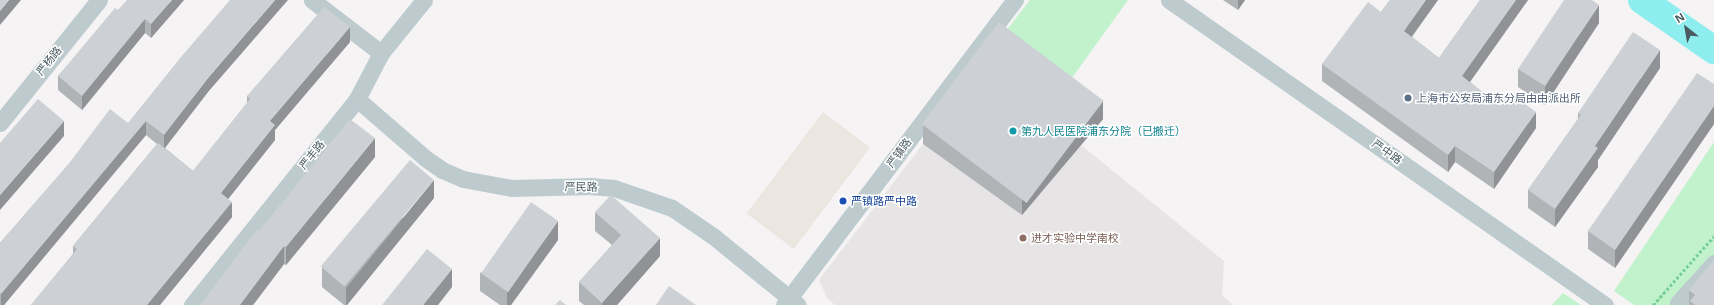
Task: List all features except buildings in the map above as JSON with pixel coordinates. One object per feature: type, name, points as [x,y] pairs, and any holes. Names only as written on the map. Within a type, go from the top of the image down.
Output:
[{"type":"street","name":"严杨路","points":[[0,123],[98,0]]},
{"type":"street","points":[[312,0],[381,53]]},
{"type":"street","name":"严丰路","points":[[192,305],[357,99],[381,53],[424,0]]},
{"type":"street","name":"严镇路","points":[[790,303],[1014,0]]},
{"type":"street","name":"严中路","points":[[1169,0],[1605,305]]},
{"type":"street","name":"严民路","points":[[357,99],[425,158],[442,170],[463,180],[512,188],[590,186],[614,188],[672,208],[713,236],[790,303]]},
{"type":"street","points":[[1678,303],[1714,263]]},
{"type":"path","points":[[1653,305],[1714,236]]},
{"type":"shaded area","points":[[823,112],[870,148],[794,249],[747,213]]},
{"type":"shaded area","name":"进才实验中学南校","points":[[923,144],[1022,215],[1081,145],[1224,261],[1222,295],[1233,305],[835,305],[827,298],[819,280]]},
{"type":"green space","points":[[1030,0],[1128,0],[1064,89],[999,40]]},
{"type":"green space","points":[[1714,142],[1714,258],[1672,305],[1634,305],[1614,291]]},
{"type":"green space","points":[[1563,293],[1581,305],[1552,305]]},
{"type":"waterway","points":[[1642,0],[1714,50]]},
{"type":"place","name":"上海市公安局浦东分局由由派出所","points":[[1408,98]]},
{"type":"place","name":"第九人民医院浦东分院（已搬迁）","points":[[1013,131]]},
{"type":"place","name":"严镇路严中路","points":[[843,201]]},
{"type":"place","name":"进才实验中学南校","points":[[1023,238]]}]
